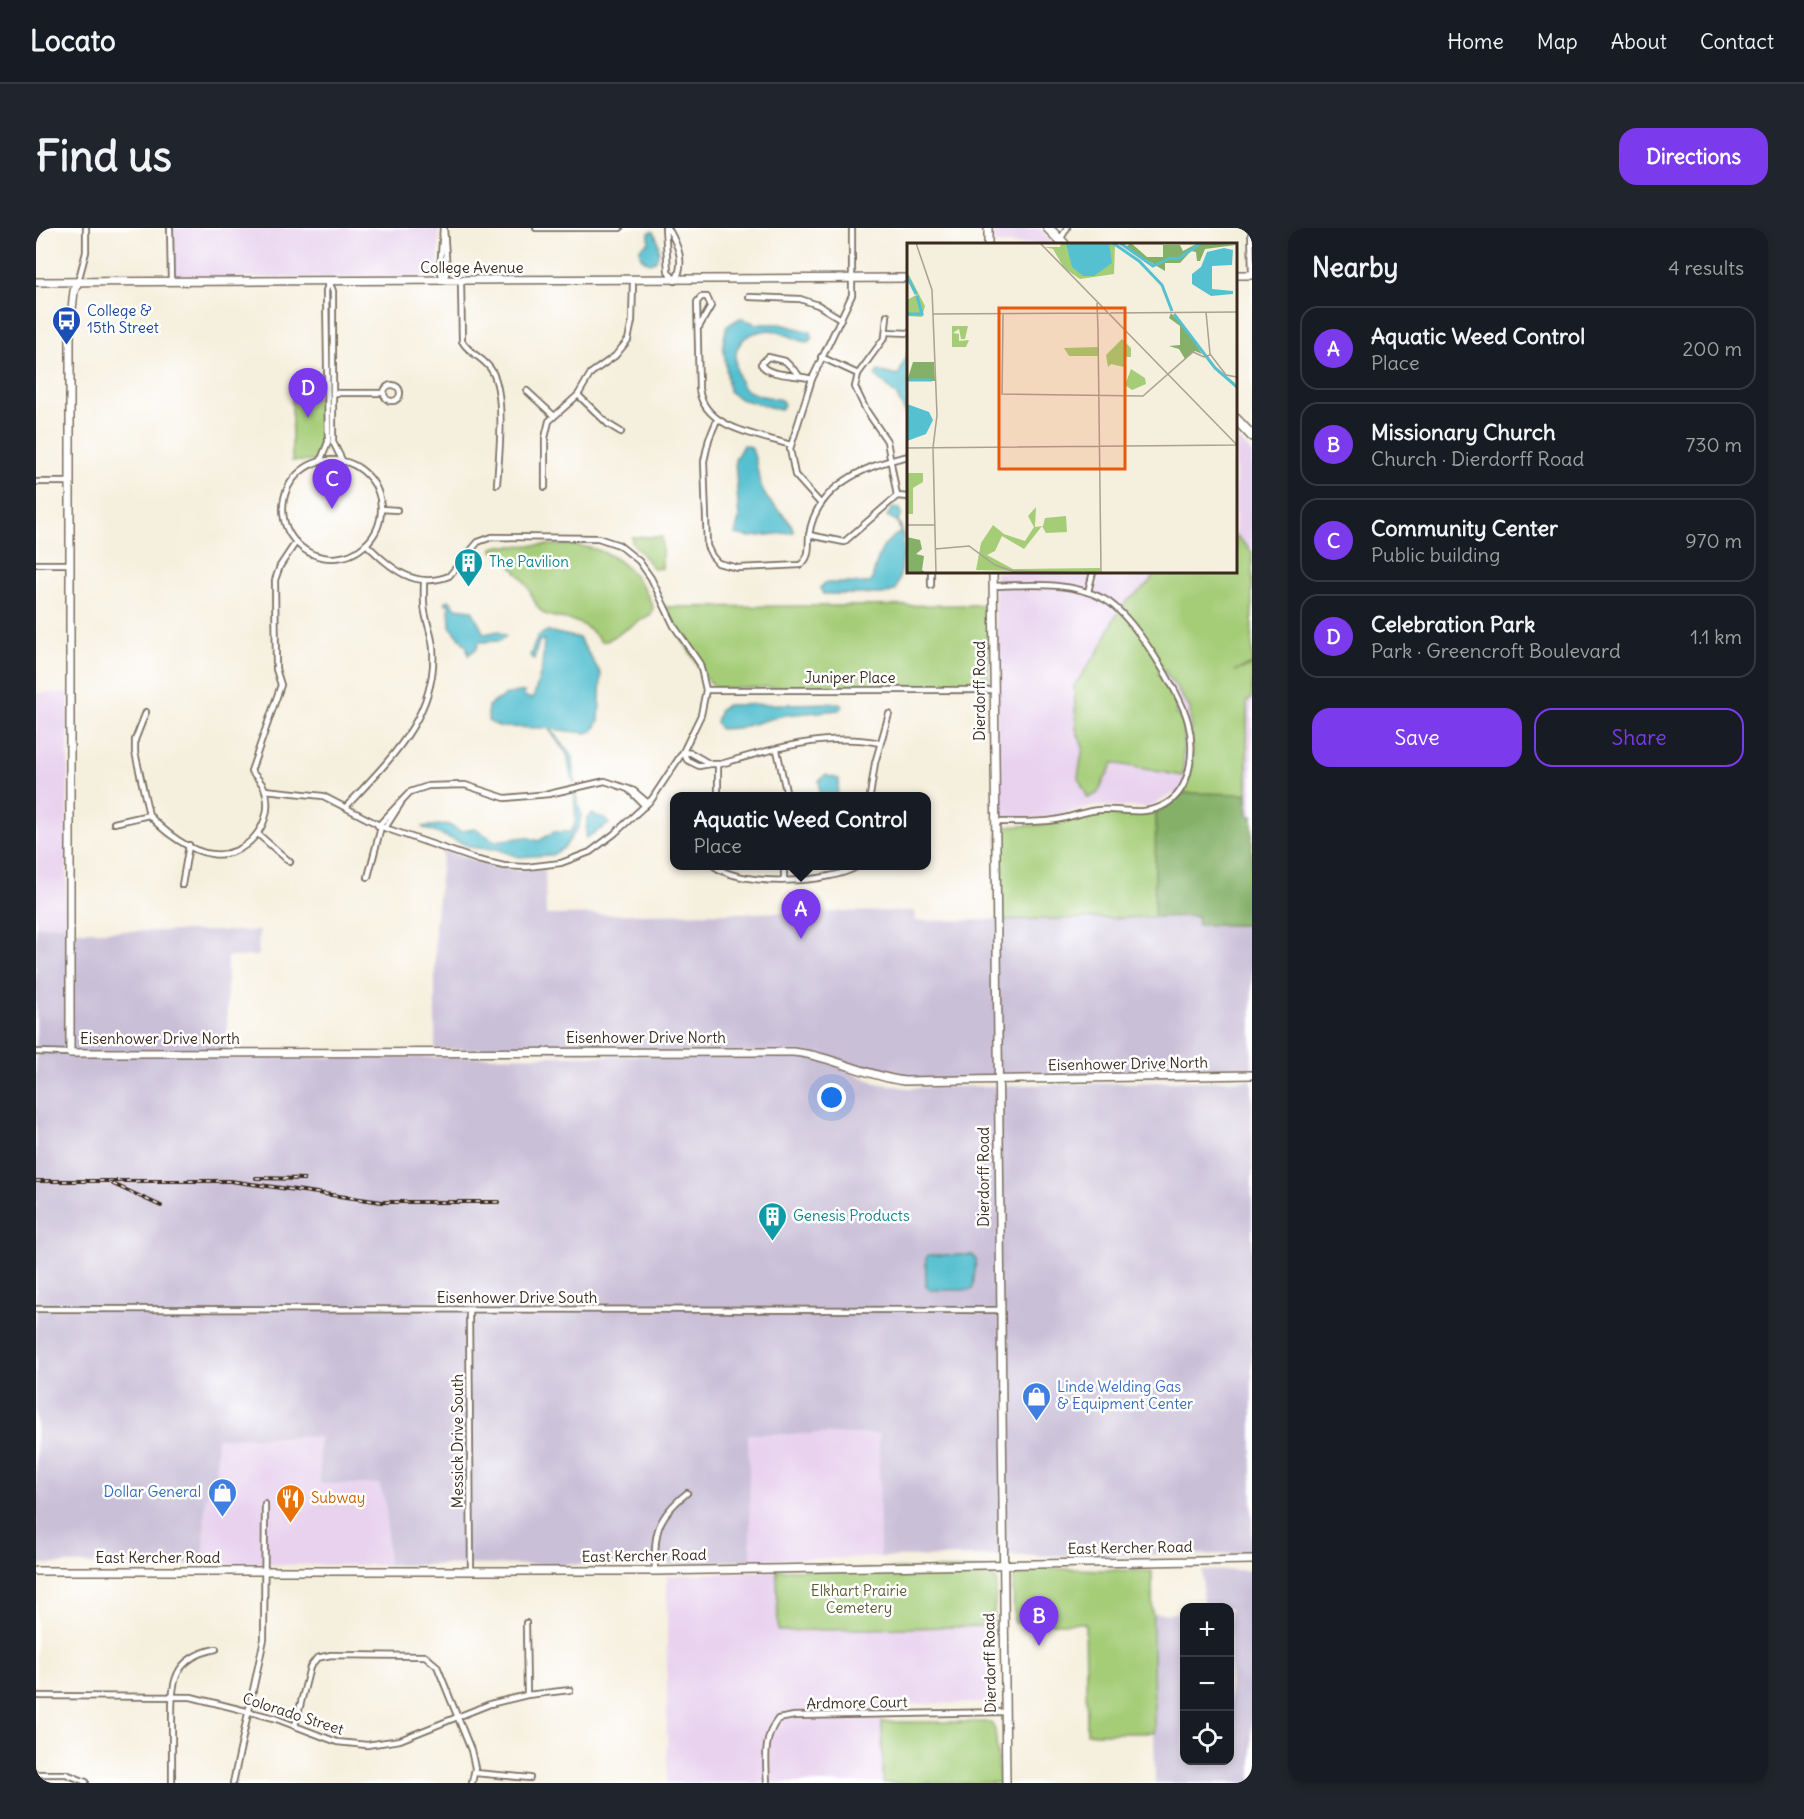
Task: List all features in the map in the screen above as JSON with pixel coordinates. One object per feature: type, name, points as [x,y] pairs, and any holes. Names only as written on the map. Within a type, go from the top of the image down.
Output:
[{"type":"highway","points":[[1048,228],[1062,242]]},
{"type":"highway","points":[[1237,420],[1252,436]]},
{"type":"street","points":[[70,1053],[71,316],[74,291],[86,252],[86,228]]},
{"type":"street","points":[[170,228],[171,282]]},
{"type":"street","points":[[443,228],[447,270],[444,281]]},
{"type":"street","points":[[537,228],[620,228]]},
{"type":"street","points":[[666,228],[677,243],[680,255],[681,272],[675,281],[668,271],[666,228]]},
{"type":"street","points":[[821,504],[795,475],[789,457],[812,379],[852,296],[852,228]]},
{"type":"street","points":[[1062,242],[1067,228]]},
{"type":"street","points":[[1251,228],[1252,275]]},
{"type":"street","name":"College Avenue","points":[[36,282],[675,281],[907,278]]},
{"type":"street","points":[[320,462],[328,446],[333,291],[329,281]]},
{"type":"street","points":[[461,281],[462,341],[489,367],[499,398],[496,484]]},
{"type":"street","points":[[545,487],[546,432],[553,415],[578,395],[591,373],[615,356],[628,340],[632,321],[633,281]]},
{"type":"street","points":[[699,327],[711,306],[710,299],[704,296],[697,302],[700,394],[717,420],[791,445]]},
{"type":"street","points":[[749,297],[809,301],[841,319]]},
{"type":"street","points":[[887,315],[886,332],[858,374],[855,387],[866,410],[887,441],[897,496]]},
{"type":"street","points":[[886,332],[907,333]]},
{"type":"street","points":[[798,374],[784,375],[769,371],[761,364],[768,357],[779,358],[798,374],[812,379]]},
{"type":"street","points":[[821,357],[858,374]]},
{"type":"street","points":[[527,392],[553,415]]},
{"type":"street","points":[[330,393],[384,393]]},
{"type":"street","points":[[330,393],[334,446],[343,462],[368,477],[378,493],[381,509],[377,528],[366,544],[350,555],[328,558],[313,554],[296,542],[284,519],[285,498],[298,474],[320,462],[343,462]]},
{"type":"street","points":[[578,395],[608,424],[621,432]]},
{"type":"street","points":[[717,420],[709,439],[704,461],[707,546],[718,563],[738,568],[800,565],[808,555],[809,535],[821,504],[855,474],[907,456]]},
{"type":"street","points":[[36,482],[70,482]]},
{"type":"street","points":[[809,535],[844,542],[897,496],[907,497]]},
{"type":"street","points":[[381,509],[397,510]]},
{"type":"street","points":[[265,790],[313,794],[346,807],[381,827],[492,863],[537,866],[561,863],[594,849],[646,804],[667,780],[701,715],[706,690],[700,664],[667,614],[646,570],[633,555],[609,541],[587,536],[487,538],[472,547],[449,576],[424,580],[409,578],[396,572],[366,544]]},
{"type":"street","points":[[146,712],[135,740],[135,752],[149,815],[189,846],[206,853],[226,854],[242,848],[258,834],[265,814],[265,790],[251,771],[281,685],[276,669],[275,580],[280,566],[296,542]]},
{"type":"street","points":[[36,564],[70,564]]},
{"type":"street","points":[[931,573],[931,585]]},
{"type":"street","name":"Dierdorff Road","points":[[993,573],[999,1310],[1006,1783]]},
{"type":"street","points":[[1088,592],[1093,573]]},
{"type":"street","points":[[346,807],[404,744],[424,705],[431,682],[433,656],[424,609],[424,580]]},
{"type":"street","points":[[993,586],[1046,585],[1088,592],[1107,601],[1132,622],[1184,710],[1190,741],[1188,774],[1184,785],[1167,803],[1155,810],[1101,810],[1054,820],[995,822]]},
{"type":"street","name":"Juniper Place","points":[[706,690],[994,690]]},
{"type":"street","points":[[871,792],[880,743],[889,714]]},
{"type":"street","points":[[683,752],[687,760],[699,766],[718,765],[777,750],[835,740],[880,743]]},
{"type":"street","points":[[777,750],[786,792]]},
{"type":"street","points":[[718,765],[718,792]]},
{"type":"street","points":[[368,877],[381,827],[415,789],[434,785],[470,786],[505,798],[579,788],[605,781],[628,789],[646,804]]},
{"type":"street","points":[[114,823],[149,815]]},
{"type":"street","points":[[258,834],[290,862]]},
{"type":"street","points":[[182,885],[189,846]]},
{"type":"street","points":[[721,870],[738,875],[784,879],[824,876],[844,870]]},
{"type":"street","points":[[784,870],[784,879]]},
{"type":"street","name":"Eisenhower Drive North","points":[[36,1053],[793,1052],[823,1056],[889,1079],[998,1080],[1252,1075]]},
{"type":"street","name":"Eisenhower Drive South","points":[[36,1309],[999,1310]]},
{"type":"street","name":"Messick Drive South","points":[[469,1310],[471,1572]]},
{"type":"street","points":[[655,1571],[655,1536],[661,1520],[687,1493]]},
{"type":"street","points":[[233,1783],[263,1648],[266,1571],[265,1504]]},
{"type":"street","name":"East Kercher Road","points":[[36,1571],[655,1571],[1252,1560]]},
{"type":"street","points":[[526,1623],[527,1695]]},
{"type":"street","points":[[172,1783],[174,1681],[183,1665],[199,1653],[216,1649]]},
{"type":"street","points":[[295,1726],[311,1665],[317,1658],[327,1655],[429,1657],[437,1666],[471,1750],[475,1773],[472,1783]]},
{"type":"street","name":"Colorado Street","points":[[36,1696],[172,1696],[200,1699],[249,1711],[337,1742],[367,1745],[400,1740],[457,1716],[527,1695],[570,1690]]},
{"type":"street","name":"Ardmore Court","points":[[767,1783],[766,1743],[771,1727],[778,1719],[794,1716],[1004,1712]]},
{"type":"street","points":[[475,1773],[530,1778]]},
{"type":"street","points":[[36,1774],[66,1774],[86,1782]]},
{"type":"shaded area","points":[[173,228],[439,228],[438,270],[431,277],[178,278],[174,275]]},
{"type":"shaded area","points":[[989,228],[1039,228],[1054,243],[992,243]]},
{"type":"shaded area","points":[[1237,438],[1252,453],[1252,816],[1248,817],[1247,794],[1172,794],[1150,807],[1096,806],[1044,818],[1001,817],[998,813],[995,573],[1237,573]]},
{"type":"shaded area","points":[[69,692],[66,925],[36,926],[36,693]]},
{"type":"shaded area","points":[[443,850],[492,866],[516,870],[545,868],[546,915],[915,911],[916,921],[1198,916],[1198,925],[1252,925],[1252,1075],[904,1081],[809,1053],[435,1049],[435,926]]},
{"type":"shaded area","points":[[66,925],[77,931],[259,931],[258,956],[227,957],[227,1058],[788,1055],[818,1058],[876,1083],[907,1088],[1252,1080],[1252,1554],[880,1557],[879,1434],[748,1434],[751,1560],[673,1564],[388,1565],[386,1505],[379,1484],[320,1484],[319,1437],[217,1438],[216,1480],[205,1501],[204,1564],[36,1564],[36,926]]},
{"type":"shaded area","points":[[880,1433],[880,1557],[751,1560],[748,1434]]},
{"type":"shaded area","points":[[319,1437],[320,1484],[379,1484],[386,1505],[388,1565],[204,1564],[205,1501],[216,1480],[216,1438]]},
{"type":"shaded area","points":[[777,1570],[778,1631],[993,1626],[995,1698],[988,1703],[882,1704],[883,1783],[667,1783],[667,1576]]},
{"type":"shaded area","points":[[1252,1570],[1252,1783],[1155,1783],[1152,1614],[1180,1613],[1180,1765],[1234,1765],[1234,1603],[1203,1603],[1202,1571]]},
{"type":"green space","points":[[292,396],[323,398],[324,440],[323,449],[317,460],[292,461]]},
{"type":"green space","points":[[1237,536],[1252,552],[1252,664],[1234,671],[1252,666],[1252,699],[1247,700],[1247,794],[1182,793],[1192,765],[1190,708],[1164,670],[1158,673],[1175,701],[1176,715],[1181,716],[1184,724],[1183,776],[1113,763],[1097,794],[1088,798],[1078,777],[1083,747],[1076,729],[1074,686],[1100,649],[1114,619],[1127,601],[1147,585],[1155,573],[1237,573]]},
{"type":"green space","points":[[632,537],[662,537],[662,568],[654,569],[632,542]]},
{"type":"green space","points":[[570,545],[608,554],[625,565],[640,583],[653,607],[651,614],[607,641],[601,641],[583,625],[545,614],[540,610],[520,576],[493,551],[493,548]]},
{"type":"green space","points":[[990,605],[989,685],[716,688],[703,674],[663,607]]},
{"type":"green space","points":[[1182,793],[1247,794],[1248,816],[1252,816],[1252,925],[1198,925],[1197,916],[1154,917],[1156,812],[1169,805]]},
{"type":"green space","points":[[1156,812],[1155,917],[998,920],[998,832],[1002,827],[1053,824],[1095,813],[1141,815]]},
{"type":"green space","points":[[1027,1568],[1152,1571],[1154,1733],[1087,1733],[1085,1623],[1014,1623],[1013,1581],[1016,1575]]},
{"type":"green space","name":"Elkhart Prairie Cemetery","points":[[983,1569],[997,1580],[993,1626],[778,1631],[777,1570]]},
{"type":"green space","points":[[882,1722],[991,1722],[995,1730],[1000,1783],[883,1783]]},
{"type":"water","points":[[652,231],[658,241],[659,250],[655,261],[649,263],[641,257],[640,248],[649,242],[649,233]]},
{"type":"water","points":[[740,318],[757,324],[781,324],[811,332],[812,339],[807,342],[780,332],[762,331],[748,336],[739,345],[736,364],[742,386],[753,393],[781,400],[784,404],[781,410],[740,399],[729,391],[723,343],[727,326]]},
{"type":"water","points":[[907,354],[907,416],[896,395],[875,375],[878,371],[898,376]]},
{"type":"water","points":[[743,445],[751,447],[763,492],[790,523],[793,532],[750,537],[735,534],[739,519],[735,460]]},
{"type":"water","points":[[894,507],[900,509],[902,514],[898,521],[903,535],[902,564],[896,590],[886,594],[823,594],[820,588],[825,583],[869,583],[872,580],[884,546],[901,532],[897,521],[887,516]]},
{"type":"water","points":[[449,600],[456,608],[472,610],[484,634],[499,631],[506,636],[500,641],[479,642],[477,648],[468,655],[467,647],[450,626],[449,605],[444,602]]},
{"type":"water","points":[[547,631],[579,638],[601,674],[599,721],[593,731],[586,733],[550,729],[573,757],[575,784],[571,777],[567,754],[548,728],[500,727],[488,721],[488,706],[501,698],[520,692],[524,692],[524,696],[531,699],[534,696],[542,668],[544,640],[539,641],[534,659],[530,656],[538,636]]},
{"type":"water","points":[[839,703],[843,707],[839,710],[785,715],[738,728],[720,729],[716,722],[720,709],[727,705]]},
{"type":"water","points":[[825,775],[839,779],[837,792],[819,792],[819,780]]},
{"type":"water","points":[[575,792],[581,814],[579,826],[564,848],[552,855],[518,857],[497,849],[474,848],[422,827],[447,824],[460,831],[475,829],[495,841],[526,837],[539,841],[553,832],[570,832],[576,818]]},
{"type":"water","points":[[592,814],[607,820],[609,824],[586,838],[587,818]]},
{"type":"water","points":[[929,1255],[973,1255],[976,1260],[973,1288],[971,1290],[930,1290],[926,1286],[926,1258]]},
{"type":"railway","points":[[256,1178],[304,1179]]},
{"type":"railway","points":[[36,1181],[230,1181],[382,1202],[499,1202]]},
{"type":"railway","points":[[113,1184],[161,1206]]},
{"type":"place","name":"College & 15th Street","points":[[66,346]]},
{"type":"place","name":"Celebration Park","points":[[308,418]]},
{"type":"place","name":"Community Center","points":[[332,509]]},
{"type":"place","name":"The Pavilion","points":[[468,588]]},
{"type":"place","name":"Aquatic Weed Control","points":[[801,939]]},
{"type":"place","name":"Genesis Products","points":[[772,1242]]},
{"type":"place","name":"Linde Welding Gas & Equipment Center","points":[[1036,1422]]},
{"type":"place","name":"Dollar General","points":[[222,1518]]},
{"type":"place","name":"Subway","points":[[290,1524]]},
{"type":"place","name":"Missionary Church","points":[[1039,1646]]}]
